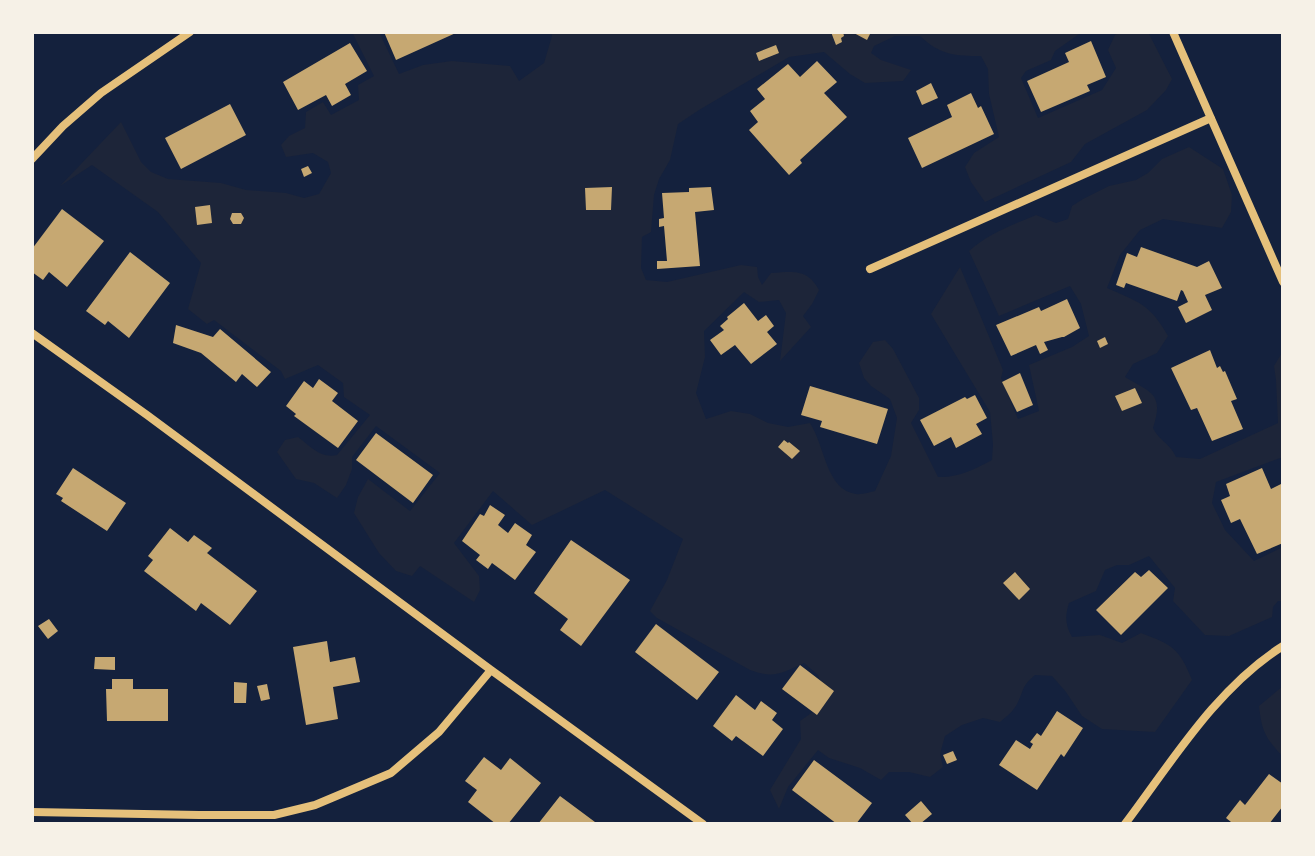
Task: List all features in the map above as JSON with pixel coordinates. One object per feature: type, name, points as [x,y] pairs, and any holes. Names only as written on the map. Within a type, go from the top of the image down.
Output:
[{"type":"street","points":[[32,159],[63,126],[101,93],[190,32]]},
{"type":"street","points":[[1173,32],[1283,282]]},
{"type":"street","points":[[870,269],[1211,118]]},
{"type":"street","points":[[32,333],[703,824]]},
{"type":"street","points":[[1125,824],[1197,728],[1236,684],[1283,646]]},
{"type":"street","points":[[32,812],[274,815],[315,805],[391,773],[439,732],[491,670]]},
{"type":"shaded area","points":[[352,32],[379,32],[399,74],[423,65],[452,61],[510,66],[519,81],[544,63],[551,32],[1082,32],[1055,51],[1051,60],[1026,71],[1021,78],[1038,118],[1102,90],[1116,68],[1108,50],[1115,35],[1119,32],[1148,32],[1172,79],[1147,110],[1085,144],[1071,162],[985,202],[965,167],[974,153],[999,137],[989,94],[988,69],[981,56],[948,53],[920,36],[895,36],[874,46],[871,53],[881,60],[911,70],[903,81],[865,83],[824,52],[789,57],[678,124],[670,160],[654,195],[651,232],[642,237],[641,268],[646,280],[667,282],[741,265],[757,267],[762,285],[771,273],[793,272],[810,278],[819,290],[803,316],[811,327],[780,361],[786,313],[779,300],[759,302],[744,292],[704,331],[705,357],[696,393],[706,419],[731,411],[788,427],[810,423],[827,466],[838,484],[856,494],[875,491],[891,456],[897,418],[890,399],[864,378],[859,363],[873,342],[885,340],[919,398],[919,410],[911,423],[938,477],[952,476],[992,460],[993,444],[990,412],[931,314],[960,267],[1003,370],[1001,378],[1018,419],[1039,411],[1029,365],[1072,347],[1089,336],[1081,304],[1070,286],[999,316],[969,251],[993,234],[1036,215],[1056,223],[1068,219],[1072,206],[1083,199],[1109,186],[1136,180],[1162,159],[1189,147],[1223,169],[1232,195],[1231,212],[1222,228],[1163,219],[1140,230],[1120,255],[1107,288],[1143,305],[1168,336],[1157,353],[1133,364],[1125,377],[1153,396],[1157,408],[1153,428],[1176,457],[1200,459],[1278,423],[1274,366],[1283,351],[1283,457],[1216,482],[1212,503],[1225,530],[1254,561],[1283,547],[1283,601],[1278,601],[1273,607],[1272,617],[1229,636],[1205,635],[1173,601],[1175,588],[1149,556],[1129,565],[1117,565],[1105,570],[1096,591],[1069,603],[1067,624],[1072,637],[1100,635],[1122,643],[1141,633],[1161,641],[1179,654],[1192,680],[1155,732],[1102,729],[1082,716],[1052,676],[1035,675],[1025,685],[1014,708],[1000,722],[983,718],[962,725],[945,736],[940,754],[943,767],[930,777],[909,772],[889,772],[881,780],[860,768],[829,758],[818,750],[788,787],[779,809],[770,790],[801,739],[800,721],[827,702],[818,675],[804,663],[778,674],[750,670],[657,618],[650,611],[667,580],[683,539],[605,490],[532,525],[493,491],[454,543],[479,576],[480,590],[474,602],[420,566],[412,576],[396,571],[379,553],[354,513],[358,497],[368,479],[410,511],[440,473],[376,426],[352,457],[352,469],[337,498],[314,483],[296,479],[277,452],[285,440],[298,437],[321,453],[337,455],[370,415],[344,397],[343,383],[318,365],[285,379],[281,371],[214,320],[207,324],[188,309],[201,263],[158,212],[92,165],[60,186],[121,122],[141,162],[151,172],[168,179],[221,183],[246,190],[286,193],[304,198],[319,194],[331,173],[328,162],[313,153],[286,157],[281,145],[289,136],[305,128],[306,112],[323,102],[331,115],[359,100],[358,85],[374,76]]},
{"type":"shaded area","points":[[1283,686],[1283,757],[1265,734],[1259,706]]},
{"type":"building","points":[[384,32],[458,32],[396,60]]},
{"type":"building","points":[[831,32],[843,32],[842,42],[836,45]]},
{"type":"building","points":[[852,32],[871,32],[867,40]]},
{"type":"building","points":[[1091,41],[1106,77],[1087,85],[1090,91],[1041,112],[1027,81],[1069,62],[1065,53]]},
{"type":"building","points":[[350,43],[367,71],[345,84],[351,95],[332,106],[326,95],[298,110],[283,82]]},
{"type":"building","points":[[776,45],[779,53],[759,61],[756,53]]},
{"type":"building","points":[[817,61],[837,82],[824,93],[847,117],[800,160],[802,163],[789,175],[749,130],[758,122],[750,111],[765,99],[757,89],[788,64],[800,77]]},
{"type":"building","points":[[931,83],[938,98],[922,105],[916,91]]},
{"type":"building","points":[[971,93],[994,134],[922,168],[908,138],[952,117],[947,105]]},
{"type":"building","points":[[230,104],[246,135],[181,169],[165,138]]},
{"type":"building","points":[[308,166],[312,173],[304,177],[301,169]]},
{"type":"building","points":[[612,187],[611,210],[586,210],[585,188]]},
{"type":"building","points":[[711,187],[714,210],[695,212],[700,266],[657,269],[657,261],[667,261],[664,226],[659,227],[659,219],[664,218],[662,193]]},
{"type":"building","points":[[210,205],[212,223],[197,225],[195,207]]},
{"type":"building","points":[[62,209],[104,241],[67,287],[49,272],[43,280],[32,272],[32,249]]},
{"type":"building","points":[[232,213],[241,213],[244,218],[241,224],[233,224],[230,219]]},
{"type":"building","points":[[1141,247],[1197,267],[1209,261],[1222,288],[1205,295],[1212,310],[1186,323],[1178,307],[1188,302],[1183,291],[1177,301],[1126,283],[1124,288],[1116,285],[1127,253],[1137,257]]},
{"type":"building","points":[[130,252],[170,283],[129,338],[108,321],[105,325],[86,311]]},
{"type":"building","points":[[1067,299],[1080,328],[1064,337],[1044,342],[1048,350],[1040,354],[1036,345],[1011,356],[996,325]]},
{"type":"building","points":[[744,303],[758,321],[766,315],[774,326],[767,332],[777,344],[751,364],[735,345],[721,355],[710,340],[724,330],[720,326]]},
{"type":"building","points":[[176,325],[213,337],[220,329],[271,372],[257,387],[242,374],[236,382],[201,353],[173,343]]},
{"type":"building","points":[[1105,337],[1108,344],[1100,348],[1097,341]]},
{"type":"building","points":[[1210,350],[1217,368],[1220,366],[1225,371],[1237,399],[1231,401],[1243,429],[1212,441],[1197,408],[1191,410],[1171,368]]},
{"type":"building","points":[[1020,373],[1033,405],[1017,412],[1002,382]]},
{"type":"building","points":[[319,379],[338,393],[332,401],[358,421],[338,448],[294,416],[296,414],[286,406],[304,381],[313,388]]},
{"type":"building","points":[[810,386],[888,409],[877,444],[820,427],[822,421],[801,415]]},
{"type":"building","points":[[1135,388],[1142,403],[1122,411],[1115,396]]},
{"type":"building","points":[[975,395],[987,418],[976,424],[982,434],[956,448],[951,437],[934,446],[920,420]]},
{"type":"building","points":[[376,433],[433,475],[413,503],[356,460]]},
{"type":"building","points":[[784,440],[800,451],[792,459],[778,447]]},
{"type":"building","points":[[73,468],[126,503],[107,531],[61,501],[63,498],[56,494]]},
{"type":"building","points":[[1262,468],[1271,489],[1281,484],[1283,489],[1283,543],[1257,554],[1240,519],[1231,523],[1221,500],[1230,496],[1226,484]]},
{"type":"building","points":[[490,505],[505,515],[498,525],[508,533],[515,523],[532,535],[526,545],[536,552],[515,580],[492,563],[488,569],[476,560],[480,555],[462,541]]},
{"type":"building","points":[[170,528],[188,542],[194,535],[212,548],[207,553],[257,591],[230,625],[201,603],[196,611],[144,571],[153,560],[148,556]]},
{"type":"building","points":[[571,540],[630,580],[581,646],[560,630],[568,619],[534,593]]},
{"type":"building","points":[[1149,570],[1168,588],[1121,635],[1096,610],[1135,572],[1141,577]]},
{"type":"building","points":[[1015,572],[1030,589],[1019,600],[1003,583]]},
{"type":"building","points":[[49,619],[58,631],[48,639],[38,626]]},
{"type":"building","points":[[656,624],[719,672],[697,700],[635,652]]},
{"type":"building","points":[[327,641],[330,662],[355,657],[360,682],[333,687],[338,719],[306,725],[293,647]]},
{"type":"building","points":[[95,657],[115,657],[115,670],[94,669]]},
{"type":"building","points":[[800,665],[834,691],[817,715],[782,689]]},
{"type":"building","points":[[112,679],[133,679],[133,689],[168,689],[168,721],[107,721],[106,689],[112,689]]},
{"type":"building","points":[[234,682],[247,683],[246,703],[234,703]]},
{"type":"building","points":[[267,684],[270,699],[261,701],[257,686]]},
{"type":"building","points":[[736,695],[755,710],[761,701],[777,713],[772,720],[783,729],[763,756],[736,736],[732,741],[713,726]]},
{"type":"building","points":[[1057,711],[1083,728],[1037,790],[999,765],[1016,740],[1030,749],[1033,744],[1030,742],[1037,733],[1041,736]]},
{"type":"building","points":[[953,751],[957,760],[947,764],[943,755]]},
{"type":"building","points":[[484,757],[501,770],[510,758],[541,783],[508,824],[496,824],[468,802],[477,790],[465,781]]},
{"type":"building","points":[[814,760],[872,803],[856,824],[837,824],[792,790]]},
{"type":"building","points":[[1269,774],[1283,784],[1283,806],[1269,824],[1229,824],[1231,822],[1226,818],[1240,800],[1245,805]]},
{"type":"building","points":[[560,796],[595,822],[594,824],[538,824]]},
{"type":"building","points":[[921,801],[932,814],[920,824],[913,824],[905,815]]}]
